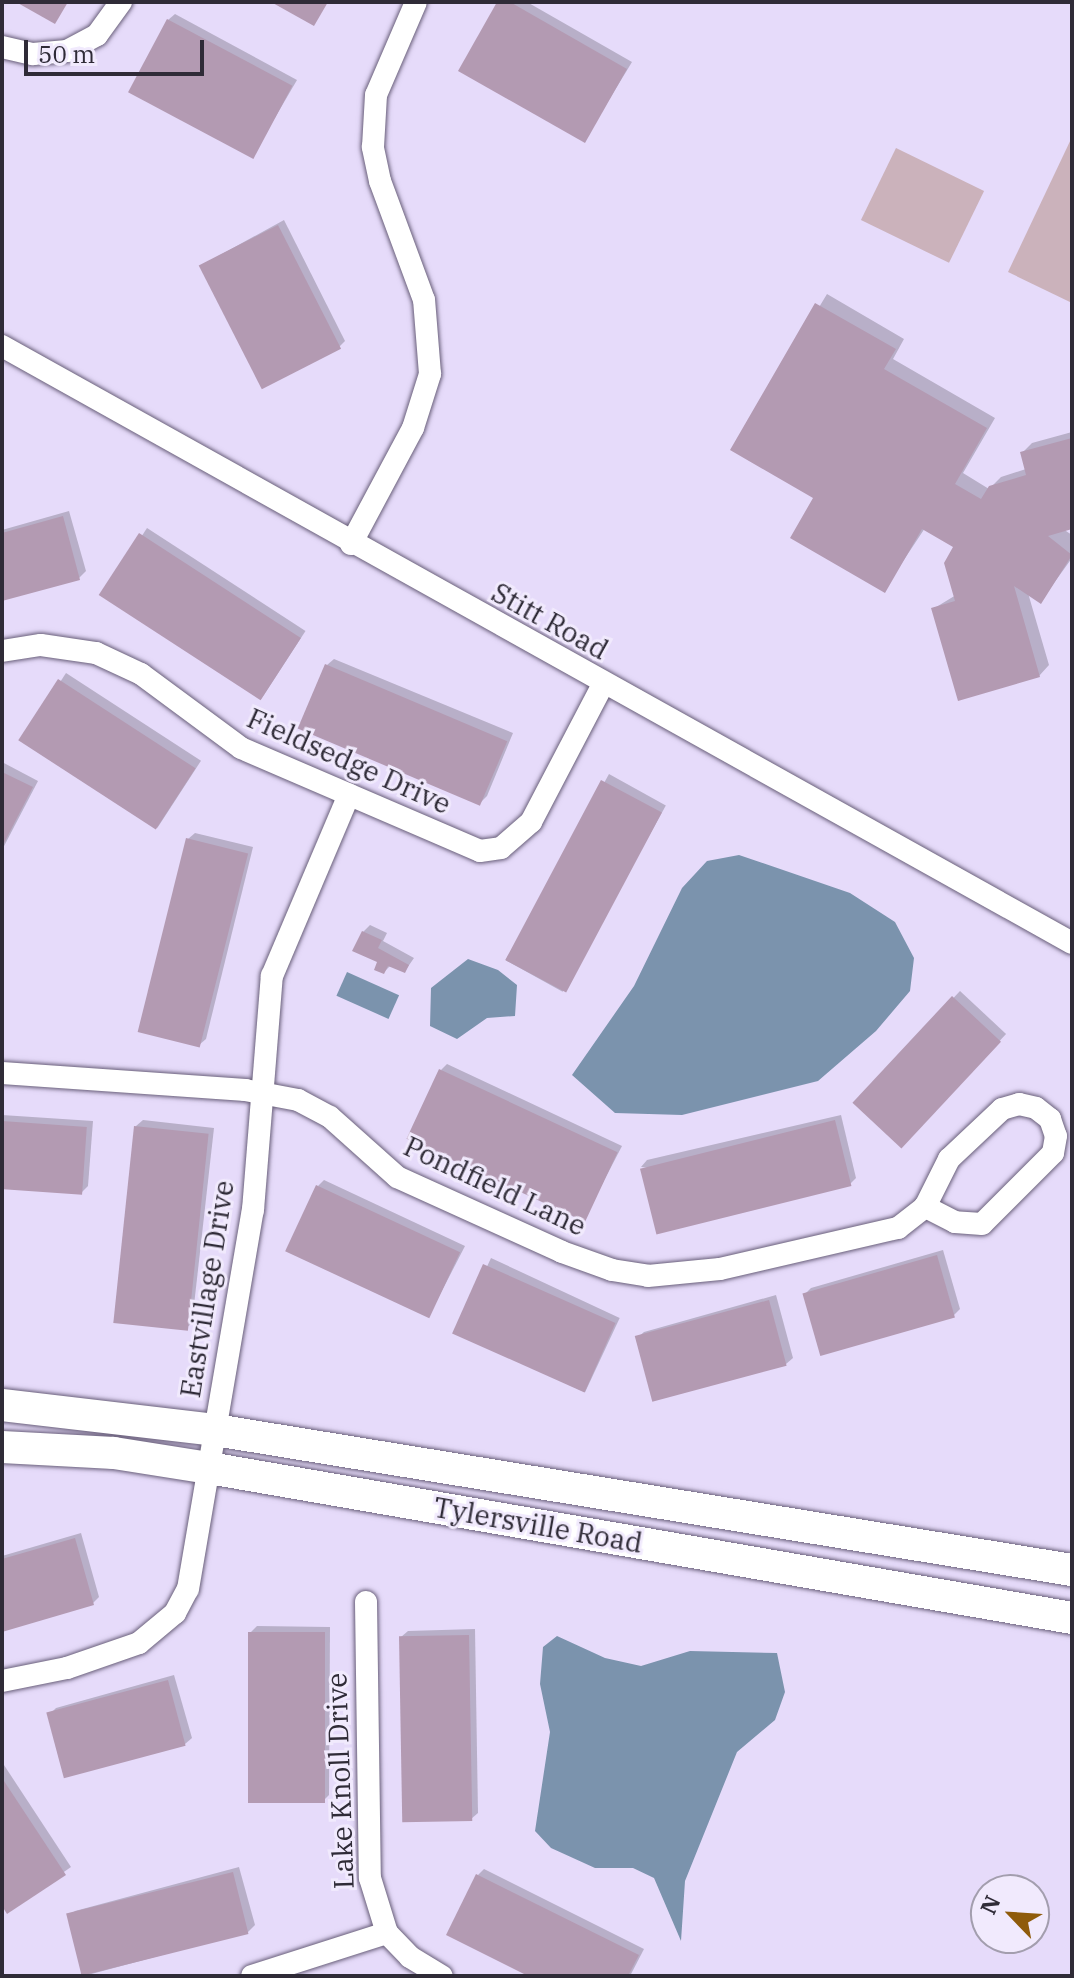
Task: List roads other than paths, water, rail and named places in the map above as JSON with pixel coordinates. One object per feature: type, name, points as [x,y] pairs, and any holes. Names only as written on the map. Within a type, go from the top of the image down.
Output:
[{"type":"main road","name":"Tylersville Road","points":[[2,1405],[215,1430],[1072,1570]]},
{"type":"main road","name":"Tylersville Road","points":[[2,1447],[114,1453],[209,1468],[1072,1618]]},
{"type":"street","points":[[2,47],[33,54],[67,51],[97,35],[121,2]]},
{"type":"street","points":[[351,544],[413,428],[430,374],[424,300],[380,181],[373,147],[376,95],[416,2]]},
{"type":"street","name":"Stitt Road","points":[[2,346],[351,544],[1072,943]]},
{"type":"street","name":"Fieldsedge Drive","points":[[2,651],[41,645],[96,653],[141,674],[241,748],[480,851],[501,848],[531,822],[603,684]]},
{"type":"street","name":"Eastvillage Drive","points":[[2,1681],[113,1655],[157,1632],[188,1589],[253,1210],[259,1092],[272,976],[349,795]]},
{"type":"street","name":"Pondfield Lane","points":[[2,1073],[259,1092],[315,1107],[397,1177],[511,1231],[612,1270],[648,1276],[720,1269],[882,1234],[913,1220],[925,1207],[949,1159],[1002,1109],[1019,1104],[1036,1108],[1050,1119],[1056,1136],[1053,1153],[982,1224],[955,1222],[925,1207]]},
{"type":"street","name":"Lake Knoll Drive","points":[[366,1602],[370,1878],[387,1933],[410,1957],[442,1976]]},
{"type":"street","points":[[252,1976],[387,1933]]},
{"type":"water","points":[[739,855],[850,893],[895,922],[914,958],[910,991],[876,1031],[818,1081],[682,1115],[615,1113],[572,1075],[634,986],[682,888],[707,861]]},
{"type":"water","points":[[468,959],[498,970],[517,985],[515,1016],[487,1018],[457,1039],[430,1026],[431,988]]},
{"type":"water","points":[[347,972],[399,995],[388,1019],[336,996]]},
{"type":"water","points":[[557,1636],[605,1658],[641,1666],[690,1651],[777,1653],[785,1692],[775,1720],[737,1752],[685,1881],[681,1941],[654,1878],[633,1868],[595,1868],[551,1848],[535,1831],[550,1732],[540,1684],[543,1647]]}]
